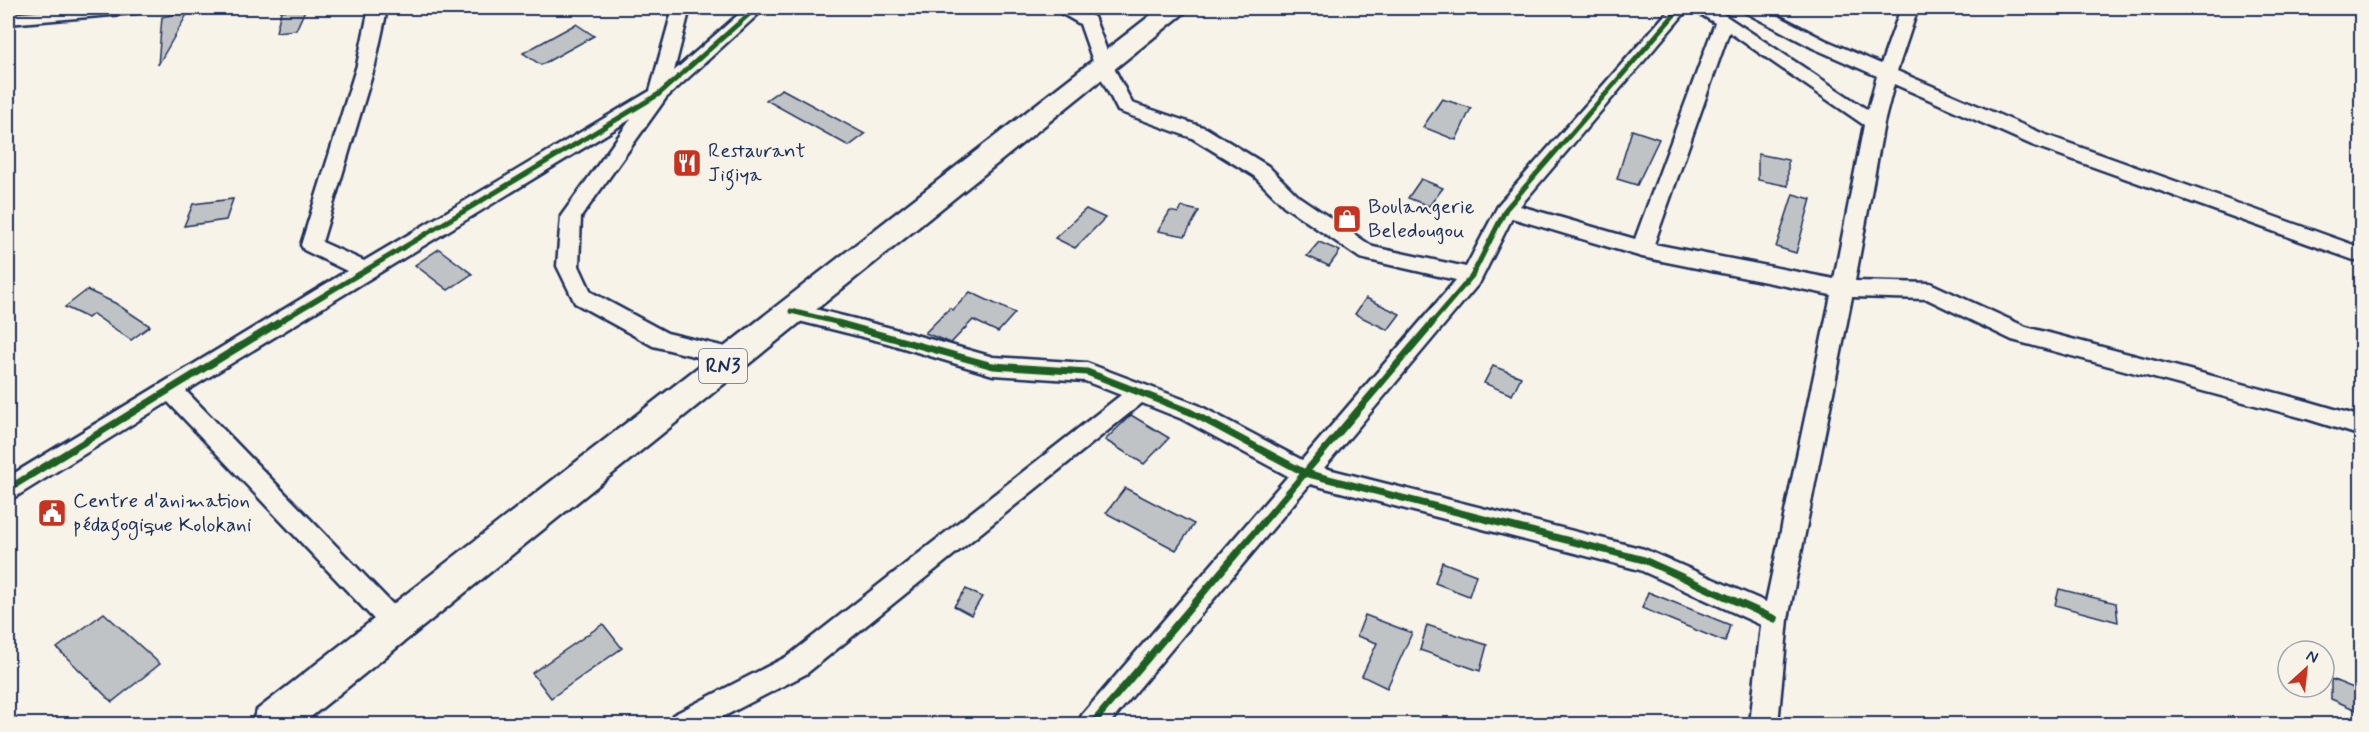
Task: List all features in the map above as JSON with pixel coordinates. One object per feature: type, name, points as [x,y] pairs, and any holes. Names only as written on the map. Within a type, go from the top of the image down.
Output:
[{"type":"highway","name":"RN3","points":[[272,724],[1175,8]]},
{"type":"street","points":[[8,19],[135,8]]},
{"type":"street","points":[[364,270],[311,245],[366,65],[377,14],[381,8]]},
{"type":"street","points":[[681,8],[659,94],[572,216],[568,266],[584,297],[661,340],[734,357]]},
{"type":"street","points":[[8,489],[364,270],[659,94],[756,8]]},
{"type":"street","points":[[1065,8],[1089,21],[1103,64],[1125,107],[1199,133],[1261,171],[1291,201],[1367,253],[1472,276]]},
{"type":"street","points":[[1092,724],[1472,276],[1506,209],[1680,8]]},
{"type":"street","points":[[1703,8],[1874,123]]},
{"type":"street","points":[[1751,8],[1819,44],[2039,140],[2361,256]]},
{"type":"street","points":[[1764,724],[1775,618],[1843,289],[1874,123],[1887,74],[1910,8]]},
{"type":"street","points":[[1642,249],[1724,21]]},
{"type":"street","points":[[1506,209],[1642,249],[1843,289],[1930,291],[2020,334],[2296,407],[2361,427]]},
{"type":"street","points":[[791,311],[887,335],[993,366],[1087,372],[1190,412],[1305,473],[1644,560],[1775,618]]},
{"type":"street","points":[[171,389],[396,625]]},
{"type":"street","points":[[683,724],[797,665],[1140,392]]},
{"type":"building","points":[[306,8],[296,30],[276,32],[281,11]]},
{"type":"building","points":[[189,11],[158,65],[162,17]]},
{"type":"building","points":[[576,24],[594,36],[541,65],[523,53]]},
{"type":"building","points":[[782,89],[865,134],[849,146],[766,100]]},
{"type":"building","points":[[1442,99],[1471,108],[1456,140],[1423,127]]},
{"type":"building","points":[[1632,130],[1659,139],[1637,185],[1617,179]]},
{"type":"building","points":[[1758,154],[1788,160],[1788,186],[1758,180]]},
{"type":"building","points":[[1421,179],[1443,188],[1429,206],[1408,198]]},
{"type":"building","points":[[1793,194],[1811,199],[1796,253],[1776,247]]},
{"type":"building","points":[[233,199],[226,220],[184,226],[193,204]]},
{"type":"building","points":[[1182,207],[1199,211],[1185,236],[1158,231],[1170,211],[1178,213]]},
{"type":"building","points":[[1086,209],[1105,218],[1075,248],[1055,238]]},
{"type":"building","points":[[1319,242],[1340,251],[1329,266],[1307,256]]},
{"type":"building","points":[[439,249],[472,274],[448,290],[415,265]]},
{"type":"building","points":[[87,290],[115,303],[150,326],[131,340],[93,314],[88,318],[65,307]]},
{"type":"building","points":[[970,292],[1015,313],[998,332],[973,320],[951,343],[925,333],[950,308],[953,310]]},
{"type":"building","points":[[1366,298],[1400,314],[1388,330],[1355,314]]},
{"type":"building","points":[[1493,366],[1521,377],[1512,395],[1484,383]]},
{"type":"building","points":[[1131,415],[1169,438],[1144,464],[1105,440]]},
{"type":"building","points":[[1125,488],[1194,524],[1176,550],[1106,513]]},
{"type":"building","points":[[1442,562],[1476,575],[1469,596],[1435,583]]},
{"type":"building","points":[[966,589],[982,597],[971,615],[954,606]]},
{"type":"building","points":[[2059,589],[2116,603],[2118,622],[2055,605]]},
{"type":"building","points":[[1648,592],[1730,625],[1725,642],[1642,608]]},
{"type":"building","points":[[104,613],[160,664],[112,702],[57,648]]},
{"type":"building","points":[[1365,615],[1412,633],[1387,688],[1362,676],[1377,643],[1357,636]]},
{"type":"building","points":[[603,624],[622,648],[551,698],[532,673]]},
{"type":"building","points":[[1427,625],[1487,645],[1480,671],[1420,650]]},
{"type":"building","points":[[2336,681],[2361,691],[2361,712],[2331,699],[2336,699]]},
{"type":"cycle path","points":[[8,489],[335,288],[659,94],[756,8]]},
{"type":"cycle path","points":[[1092,724],[1472,276],[1506,209],[1680,8]]},
{"type":"cycle path","points":[[791,311],[887,335],[993,366],[1087,372],[1190,412],[1305,473],[1644,560],[1775,619]]},
{"type":"place","name":"Restaurant Jigiya","points":[[687,163]]},
{"type":"place","name":"Boulangerie Beledougou","points":[[1347,219]]},
{"type":"place","name":"Centre d'animation pédagogique Kolokani","points":[[52,513]]}]
